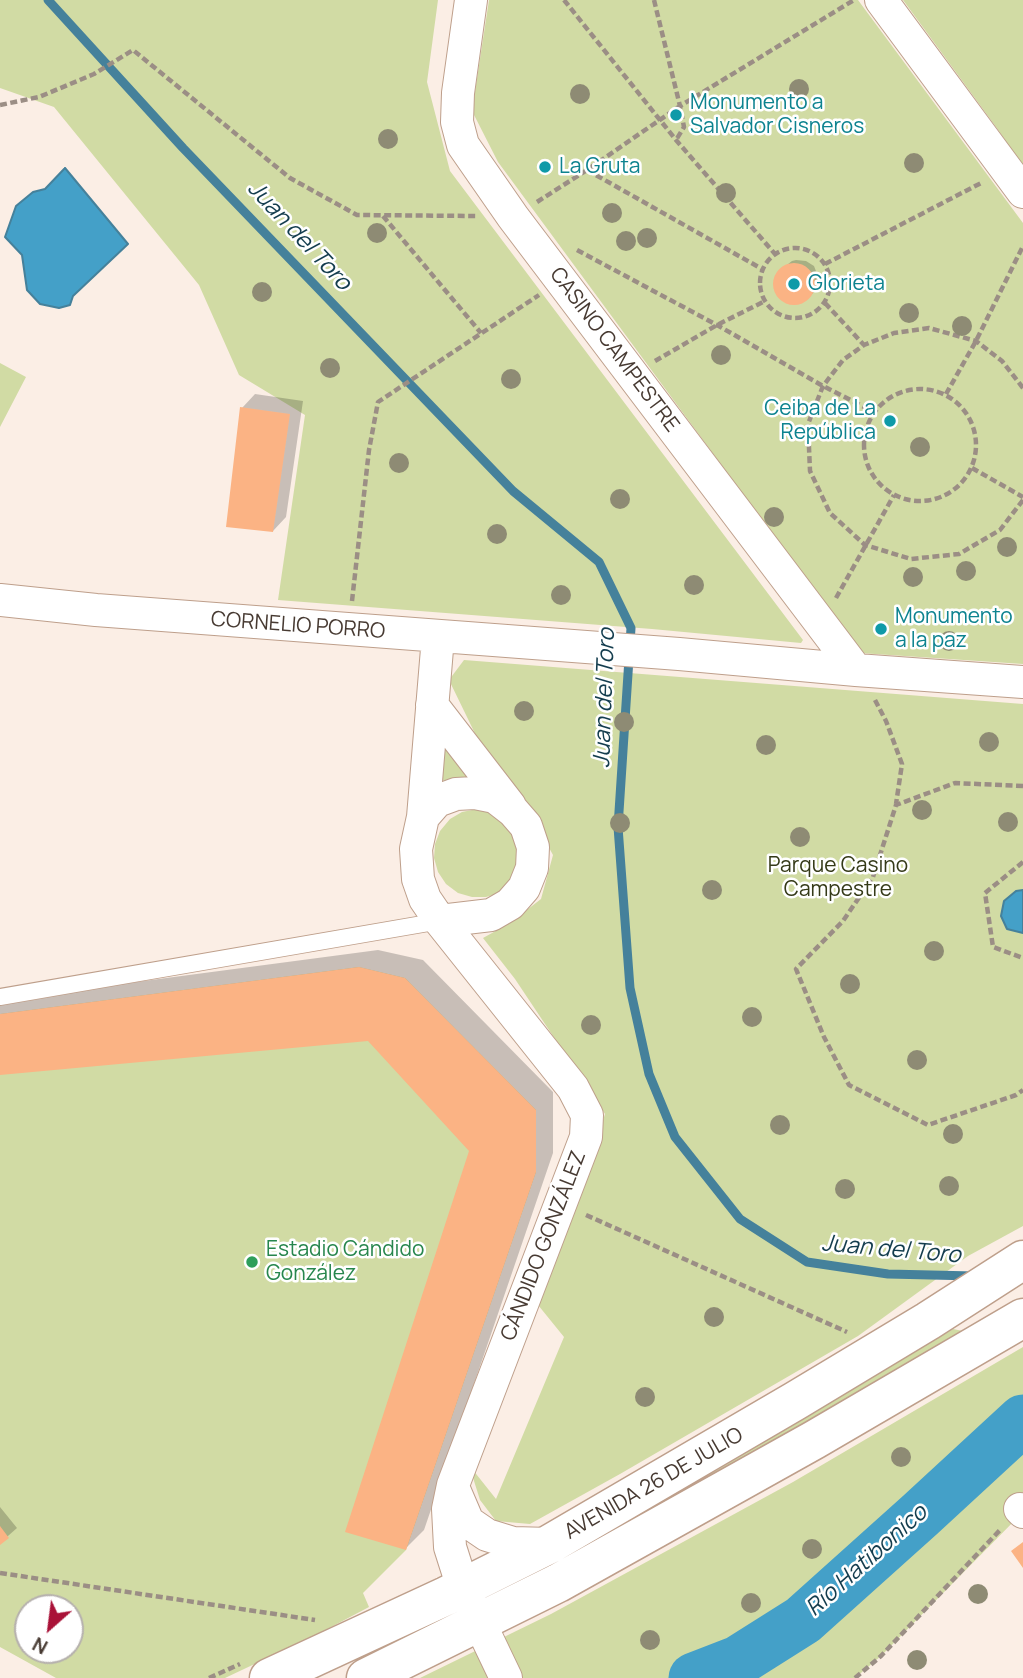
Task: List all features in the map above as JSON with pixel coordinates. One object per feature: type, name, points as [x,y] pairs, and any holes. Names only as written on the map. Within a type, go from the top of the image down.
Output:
[{"type":"main road","name":"AVENIDA 26 DE JULIO","points":[[268,1678],[550,1545],[928,1321],[1023,1260]]},
{"type":"main road","name":"AVENIDA 26 DE JULIO","points":[[366,1678],[558,1583],[814,1440],[1012,1325]]},
{"type":"street","name":"CASINO CAMPESTRE","points":[[471,0],[458,93],[457,122],[463,145],[499,216],[634,374],[856,670]]},
{"type":"street","points":[[881,0],[1015,181]]},
{"type":"street","name":"CORNELIO PORRO","points":[[0,600],[96,610],[856,670]]},
{"type":"street","name":"CÁNDIDO GONZÁLEZ","points":[[438,636],[423,817],[416,849],[418,879],[425,899],[440,921],[573,1088],[587,1115],[586,1137],[453,1485],[448,1509],[450,1547],[463,1588],[506,1678]]},
{"type":"street","points":[[856,670],[1023,682]]},
{"type":"street","points":[[432,705],[526,826],[533,847],[532,868],[524,888],[510,904],[491,915],[440,921]]},
{"type":"street","points":[[423,817],[437,802],[456,794],[475,793],[495,797],[513,811]]},
{"type":"street","points":[[453,1485],[468,1522],[487,1535],[513,1543],[550,1545]]},
{"type":"lane","points":[[0,997],[440,921]]},
{"type":"path","points":[[564,0],[676,140],[775,254]]},
{"type":"path","points":[[654,0],[684,127],[676,140]]},
{"type":"path","points":[[0,105],[39,97],[94,75],[133,50],[290,178],[357,215],[499,216],[587,170],[680,106],[854,0]]},
{"type":"path","points":[[587,170],[762,269]]},
{"type":"path","points":[[825,264],[1015,181]]},
{"type":"path","points":[[382,215],[481,333]]},
{"type":"path","points":[[946,394],[976,341],[1023,246]]},
{"type":"path","points":[[791,248],[807,250],[825,264],[831,280],[829,296],[813,314],[792,318],[776,313],[765,301],[760,285],[762,269],[775,254],[791,248]]},
{"type":"path","points":[[576,250],[717,324],[823,386],[874,412]]},
{"type":"path","points":[[348,630],[369,450],[378,402],[543,292]]},
{"type":"path","points":[[634,374],[717,324],[765,301]]},
{"type":"path","points":[[825,303],[864,345]]},
{"type":"path","points":[[972,468],[1023,498],[1000,530],[959,554],[911,559],[865,545],[830,513],[810,471],[808,425],[823,386],[843,360],[864,345],[894,333],[929,328],[976,341],[1002,361],[1023,388]]},
{"type":"path","points":[[915,388],[946,394],[959,404],[975,431],[976,449],[972,468],[951,492],[933,500],[913,501],[894,495],[878,483],[868,466],[864,447],[866,428],[874,412],[886,400],[915,388]]},
{"type":"path","points":[[835,600],[894,495]]},
{"type":"path","points":[[856,670],[886,721],[902,764],[896,805],[873,877],[843,921],[796,969],[824,1037],[849,1085],[928,1125],[1016,1095],[1023,1090]]},
{"type":"path","points":[[896,805],[955,783],[1023,786]]},
{"type":"path","points":[[1023,862],[985,893],[993,947],[1023,958]]},
{"type":"path","points":[[560,1204],[858,1336]]},
{"type":"path","points":[[855,1678],[881,1656],[1022,1510]]},
{"type":"path","points":[[0,1573],[316,1620]]},
{"type":"green space","points":[[0,0],[438,0],[427,82],[450,171],[803,640],[801,643],[278,600],[305,415],[239,375],[199,285],[54,107],[0,88]]},
{"type":"green space","points":[[489,0],[858,0],[1023,223],[1023,664],[860,653],[498,162],[472,111]]},
{"type":"green space","points":[[903,0],[1023,0],[1023,166],[996,127]]},
{"type":"green space","points":[[0,363],[26,377],[0,427]]},
{"type":"green space","name":"Parque Casino Campestre","points":[[464,660],[1023,704],[1023,1226],[968,1256],[858,1336],[530,1524],[496,1521],[480,1500],[469,1465],[496,1499],[564,1337],[534,1300],[575,1207],[605,1114],[515,979],[483,938],[510,923],[541,899],[553,855],[531,815],[484,752],[449,680]]},
{"type":"green space","points":[[440,739],[471,779],[434,781]]},
{"type":"green space","points":[[477,809],[492,811],[515,828],[519,871],[500,893],[486,897],[458,893],[446,884],[438,872],[434,858],[440,831],[450,819],[462,812]]},
{"type":"green space","name":"Estadio Cándido González","points":[[359,967],[405,978],[536,1110],[536,1172],[406,1550],[363,1593],[369,1607],[225,1678],[56,1678],[31,1664],[84,1664],[84,1594],[14,1594],[14,1655],[0,1647],[0,1014]]},
{"type":"green space","points":[[953,1329],[963,1331],[726,1473],[500,1590],[717,1470]]},
{"type":"green space","points":[[1023,1347],[1023,1512],[881,1656],[855,1678],[420,1678],[551,1614],[793,1482]]},
{"type":"water","points":[[65,168],[128,244],[73,296],[70,305],[59,308],[40,304],[27,290],[22,255],[5,237],[16,206],[33,192],[45,189]]},
{"type":"water","points":[[1023,890],[1023,933],[1007,929],[1001,916],[1004,901],[1016,891]]},
{"type":"building","name":"Glorieta","points":[[794,263],[809,269],[815,284],[809,299],[794,305],[779,299],[773,284],[779,269]]},
{"type":"building","points":[[240,407],[290,414],[273,532],[226,527]]},
{"type":"building","points":[[359,967],[405,978],[536,1110],[536,1172],[406,1550],[345,1532],[469,1151],[368,1041],[0,1075],[0,1014]]},
{"type":"building","points":[[0,1526],[9,1538],[0,1545]]},
{"type":"building","points":[[1023,1542],[1023,1568],[1011,1551]]},
{"type":"waterway","name":"Juan del Toro","points":[[48,0],[183,148],[513,491],[599,562],[631,628],[618,827],[630,988],[649,1074],[675,1137],[740,1219],[807,1262],[888,1274],[974,1276]]},
{"type":"waterway","name":"Río Hatibonico","points":[[694,1678],[738,1661],[803,1620],[1023,1420]]},
{"type":"place","name":"Monumento a Salvador Cisneros","points":[[676,115]]},
{"type":"place","name":"La Gruta","points":[[545,167]]},
{"type":"place","name":"Glorieta","points":[[794,284]]},
{"type":"place","name":"Ceiba de La República","points":[[890,421]]},
{"type":"place","name":"Monumento a la paz","points":[[881,629]]},
{"type":"place","name":"Estadio Cándido González","points":[[252,1262]]}]
